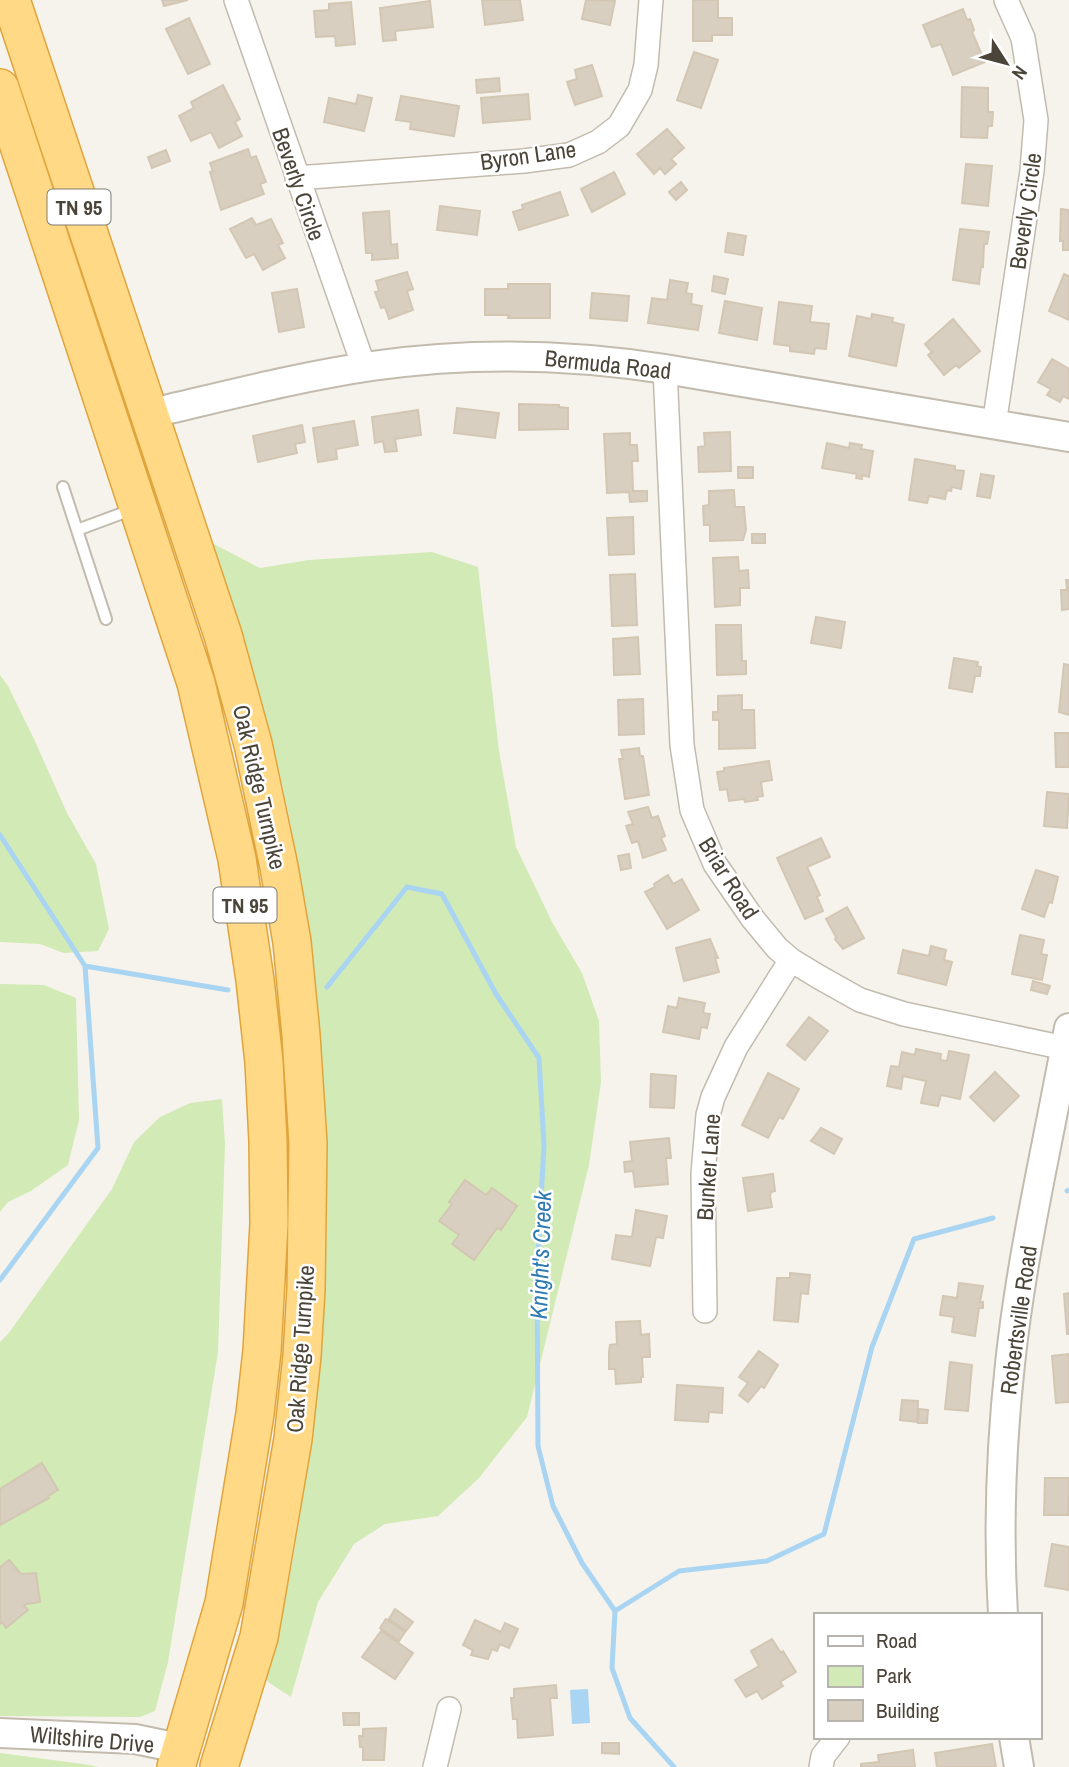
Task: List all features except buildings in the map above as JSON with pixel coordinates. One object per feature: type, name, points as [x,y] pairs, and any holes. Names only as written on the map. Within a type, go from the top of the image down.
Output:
[{"type":"highway","name":"Oak Ridge Turnpike","points":[[11,0],[223,635],[253,744],[257,855],[255,980],[265,1089],[269,1224],[262,1351],[255,1414],[224,1603],[180,1758]]},
{"type":"highway","name":"Oak Ridge Turnpike","points":[[0,88],[196,683],[257,855],[292,942],[308,1143],[308,1237],[302,1356],[291,1452],[259,1637],[220,1764]]},
{"type":"highway","points":[[110,422],[148,414]]},
{"type":"highway","points":[[262,1351],[302,1356]]},
{"type":"highway","points":[[180,1758],[220,1764]]},
{"type":"street","name":"Beverly Circle","points":[[236,0],[364,367]]},
{"type":"street","name":"Byron Lane","points":[[297,177],[524,161],[569,155],[598,142],[620,126],[640,90],[646,65],[651,0]]},
{"type":"street","name":"Beverly Circle","points":[[994,425],[1032,171],[1036,120],[1023,38],[1006,0]]},
{"type":"street","name":"Bermuda Road","points":[[148,414],[364,367],[457,359],[538,357],[618,362],[666,369],[1069,437]]},
{"type":"street","name":"Briar Road","points":[[666,369],[682,745],[692,810],[715,864],[777,948],[791,960],[860,1000],[904,1014],[1067,1038]]},
{"type":"street","name":"Bunker Lane","points":[[705,1311],[703,1174],[708,1115],[713,1097],[736,1046],[791,960]]},
{"type":"street","name":"Robertsville Road","points":[[1003,1613],[1001,1522],[1010,1365],[1029,1241],[1067,1038]]},
{"type":"street","points":[[435,1767],[449,1709]]},
{"type":"street","name":"Wiltshire Drive","points":[[0,1732],[135,1739],[180,1758]]},
{"type":"street","points":[[821,1767],[823,1756],[836,1739]]},
{"type":"street","points":[[1014,1739],[1019,1767]]},
{"type":"lane","points":[[63,486],[106,619]]},
{"type":"lane","points":[[77,530],[137,508]]},
{"type":"green space","points":[[212,543],[260,568],[309,560],[432,552],[478,567],[499,751],[516,847],[552,922],[582,973],[599,1021],[601,1082],[589,1165],[527,1417],[479,1478],[438,1516],[385,1524],[354,1544],[318,1602],[291,1697],[268,1682],[265,1675],[293,1560],[320,1351],[325,1259],[323,1076],[303,894],[286,803],[259,692]]},
{"type":"green space","points":[[0,675],[34,739],[67,813],[96,864],[109,929],[98,951],[64,953],[40,944],[0,942]]},
{"type":"green space","points":[[0,984],[44,985],[76,998],[79,1120],[68,1165],[31,1191],[8,1202],[0,1212]]},
{"type":"green space","points":[[222,1099],[225,1144],[218,1352],[168,1662],[155,1711],[140,1717],[0,1716],[0,1342],[112,1189],[134,1142],[160,1117],[190,1103]]},
{"type":"green space","points":[[0,1753],[90,1765],[98,1767],[0,1767]]},
{"type":"water","points":[[588,1689],[590,1723],[572,1724],[570,1690]]},
{"type":"waterway","points":[[0,835],[85,966],[98,1148],[0,1280]]},
{"type":"waterway","name":"Knight's Creek","points":[[327,987],[407,887],[442,894],[496,994],[539,1058],[544,1145],[537,1275],[538,1446],[553,1506],[582,1563],[615,1611],[612,1668],[630,1718],[674,1767]]},
{"type":"waterway","name":"Knight's Creek","points":[[85,966],[228,990]]},
{"type":"waterway","points":[[615,1611],[679,1571],[767,1561],[824,1534],[872,1347],[914,1239],[993,1218]]}]
